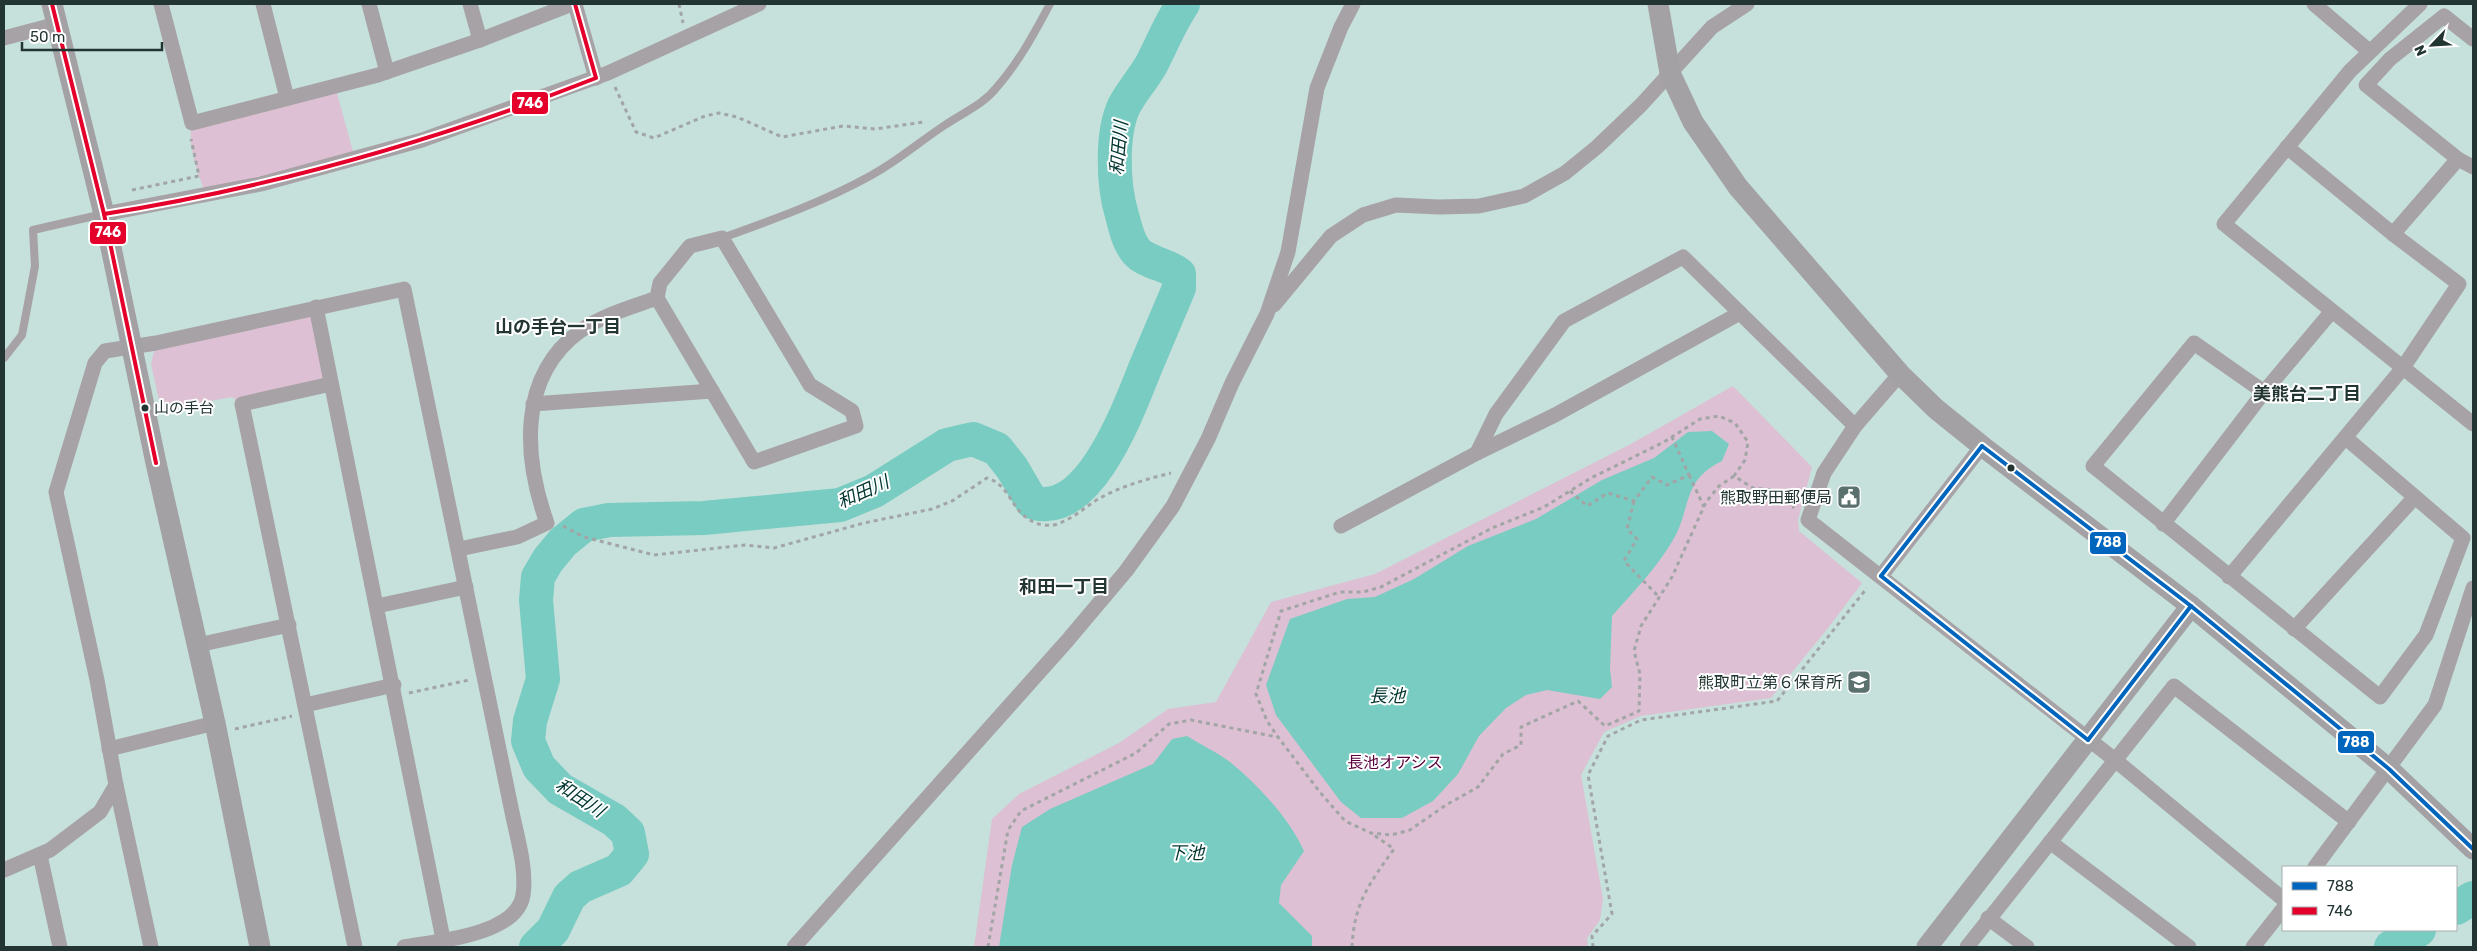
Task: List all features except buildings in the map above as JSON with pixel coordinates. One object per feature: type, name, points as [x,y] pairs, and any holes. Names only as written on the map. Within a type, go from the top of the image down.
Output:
[{"type":"street","points":[[52,4],[102,205],[156,463],[216,728],[260,947]]},
{"type":"street","points":[[161,4],[192,122],[387,72],[480,40],[574,4],[602,76]]},
{"type":"street","points":[[263,4],[287,98]]},
{"type":"street","points":[[369,4],[387,72]]},
{"type":"street","points":[[470,4],[480,40]]},
{"type":"street","points":[[102,205],[252,186],[422,140],[602,76],[759,4]]},
{"type":"street","points":[[794,947],[978,743],[1126,571],[1173,506],[1192,472],[1232,383],[1267,314],[1288,252],[1318,88],[1341,27],[1353,4]]},
{"type":"street","points":[[1658,4],[1670,73],[1693,122],[1738,187],[1900,374],[1936,409],[2190,606],[2388,769],[2473,849]]},
{"type":"street","points":[[1267,314],[1331,236],[1363,215],[1396,204],[1439,207],[1479,206],[1524,196],[1564,173],[1597,147],[1642,105],[1712,27],[1747,4]]},
{"type":"street","points":[[2314,4],[2369,51]]},
{"type":"street","points":[[2420,4],[2369,51],[2224,224],[2473,424]]},
{"type":"street","points":[[2473,39],[2444,16],[2390,59],[2366,85],[2458,159],[2473,167]]},
{"type":"street","points":[[4,38],[57,24]]},
{"type":"street","points":[[2228,577],[2346,438],[2402,368],[2459,284],[2393,234],[2287,147]]},
{"type":"street","points":[[2393,234],[2458,159]]},
{"type":"street","points":[[722,238],[810,385],[852,411],[856,426],[754,462],[658,298],[660,283],[690,246],[722,238]]},
{"type":"street","points":[[1477,453],[1496,414],[1564,321],[1683,257],[1855,426]]},
{"type":"street","points":[[151,947],[56,492],[95,363],[105,351],[133,347],[404,288],[512,812],[523,872],[524,896],[515,914],[495,926],[404,947]]},
{"type":"street","points":[[459,549],[517,536],[547,523],[538,498],[530,456],[533,404],[541,378],[556,355],[580,331],[608,316],[658,298]]},
{"type":"street","points":[[316,307],[444,939]]},
{"type":"street","points":[[2163,524],[2264,392],[2332,311]]},
{"type":"street","points":[[1341,526],[1477,453],[1555,415],[1740,313]]},
{"type":"street","points":[[2264,392],[2194,343],[2092,466],[2380,697],[2426,635],[2463,538],[2346,438]]},
{"type":"street","points":[[1900,374],[1855,426],[1824,473],[1808,520],[1860,563],[1881,576],[2088,740],[2116,760],[2282,898]]},
{"type":"street","points":[[331,384],[242,404],[355,947]]},
{"type":"street","points":[[533,404],[712,391]]},
{"type":"street","points":[[1881,576],[1982,446]]},
{"type":"street","points":[[2294,629],[2415,497]]},
{"type":"street","points":[[377,606],[466,587]]},
{"type":"street","points":[[2316,866],[2435,705],[2473,588]]},
{"type":"street","points":[[1927,947],[2190,606]]},
{"type":"street","points":[[198,645],[289,625]]},
{"type":"street","points":[[1967,947],[1988,918],[2174,686],[2349,822]]},
{"type":"street","points":[[306,709],[395,690]]},
{"type":"street","points":[[109,749],[216,728]]},
{"type":"street","points":[[4,870],[40,855],[100,812],[116,785]]},
{"type":"street","points":[[2050,842],[2189,947]]},
{"type":"street","points":[[40,855],[60,947]]},
{"type":"street","points":[[2253,947],[2282,911]]},
{"type":"street","points":[[1988,918],[2027,947]]},
{"type":"lane","points":[[722,238],[813,204],[869,177],[910,152],[945,125],[979,105],[996,88],[1015,64],[1050,4]]},
{"type":"lane","points":[[4,358],[22,335],[35,266],[33,230],[102,205]]},
{"type":"path","points":[[602,76],[636,132],[654,138],[705,116],[719,113],[737,117],[782,137],[843,126],[875,129],[926,122],[945,125]]},
{"type":"path","points":[[102,205],[199,176],[190,132],[192,122]]},
{"type":"path","points":[[1352,947],[1353,924],[1364,893],[1394,849],[1371,833],[1345,821],[1319,791],[1268,721],[1256,694],[1281,611],[1340,592],[1363,592],[1382,587],[1492,528],[1544,507],[1591,478],[1672,437],[1700,419],[1719,416],[1735,423],[1748,442],[1744,460],[1734,476],[1719,486],[1704,507],[1672,578],[1641,626],[1634,652],[1640,674],[1639,711],[1605,726],[1578,701],[1521,727],[1521,745],[1502,754],[1478,787],[1446,805],[1410,830],[1391,835],[1371,833]]},
{"type":"path","points":[[1672,437],[1704,507]]},
{"type":"path","points":[[567,527],[584,537],[654,555],[745,545],[774,548],[864,523],[932,509],[952,501],[987,478],[997,481],[1020,515],[1040,525],[1057,525],[1080,513],[1099,499],[1138,481],[1171,473],[1192,472]]},
{"type":"path","points":[[1658,597],[1624,561],[1637,539],[1627,529],[1634,501],[1652,478],[1666,485],[1689,475]]},
{"type":"path","points":[[1734,476],[1753,488],[1774,490],[1808,520]]},
{"type":"path","points":[[1570,491],[1588,506],[1608,493],[1634,501]]},
{"type":"path","points":[[1593,947],[1592,936],[1612,914],[1588,775],[1608,736],[1641,720],[1777,701],[1868,587],[1881,576]]},
{"type":"path","points":[[395,690],[483,676]]},
{"type":"path","points":[[216,728],[306,709]]},
{"type":"path","points":[[988,947],[1008,830],[1021,811],[1136,753],[1169,724],[1191,720],[1278,737]]},
{"type":"green space","points":[[335,86],[355,159],[206,195],[192,150],[192,123]]},
{"type":"green space","points":[[316,307],[331,384],[242,404],[232,397],[161,410],[151,364],[156,343]]},
{"type":"green space","name":"長池オアシス","points":[[1733,386],[1812,467],[1798,520],[1799,531],[1862,583],[1771,698],[1641,716],[1604,732],[1581,775],[1603,899],[1600,920],[1587,938],[1588,947],[974,947],[992,819],[1019,794],[1119,743],[1168,709],[1216,702],[1271,602],[1375,574],[1629,445]]},
{"type":"water","name":"長池","points":[[1712,431],[1729,444],[1722,461],[1709,469],[1693,486],[1679,528],[1667,550],[1644,580],[1612,616],[1610,669],[1612,687],[1600,699],[1547,690],[1526,695],[1506,708],[1479,736],[1458,774],[1433,801],[1402,818],[1361,818],[1341,802],[1276,715],[1266,685],[1290,619],[1347,599],[1375,597],[1414,579],[1468,546],[1536,519],[1602,480],[1654,458],[1688,432]]},
{"type":"water","name":"下池","points":[[1187,736],[1225,758],[1241,771],[1272,803],[1298,839],[1304,851],[1281,885],[1279,903],[1312,936],[1312,947],[999,947],[1012,865],[1022,827],[1050,809],[1153,764],[1172,739]]},
{"type":"waterway","name":"和田川","points":[[536,947],[553,930],[569,897],[580,887],[619,870],[632,854],[628,833],[614,820],[560,789],[539,767],[528,741],[530,721],[543,679],[536,600],[538,577],[548,560],[563,542],[584,525],[609,520],[704,518],[840,505],[874,491],[947,445],[973,439],[997,449],[1012,468],[1032,502],[1053,503],[1072,494],[1089,478],[1105,456],[1118,431],[1179,288],[1179,274],[1140,255],[1131,243],[1119,203],[1115,175],[1115,145],[1124,106],[1151,65],[1183,4]]},
{"type":"waterway","points":[[2457,907],[2473,898]]},
{"type":"waterway","points":[[2391,947],[2417,931]]},
{"type":"transit line","name":"746","points":[[52,4],[104,214],[156,463]]},
{"type":"transit line","name":"746","points":[[104,214],[230,190],[354,160],[476,122],[596,78],[575,4]]},
{"type":"transit line","name":"788","points":[[1982,446],[2191,606],[2389,769],[2473,849]]},
{"type":"transit line","name":"788","points":[[1881,576],[1982,446]]},
{"type":"transit line","name":"788","points":[[1881,576],[2088,740]]},
{"type":"transit line","name":"788","points":[[2088,740],[2191,606]]},
{"type":"place","name":"山の手台","points":[[145,408]]},
{"type":"place","name":"熊取野田郵便局","points":[[1849,497]]},
{"type":"place","name":"熊取町立第６保育所","points":[[1859,682]]},
{"type":"district","name":"山の手台一丁目","points":[[558,327]]},
{"type":"district","name":"美熊台二丁目","points":[[2307,394]]},
{"type":"district","name":"和田一丁目","points":[[1064,587]]}]
